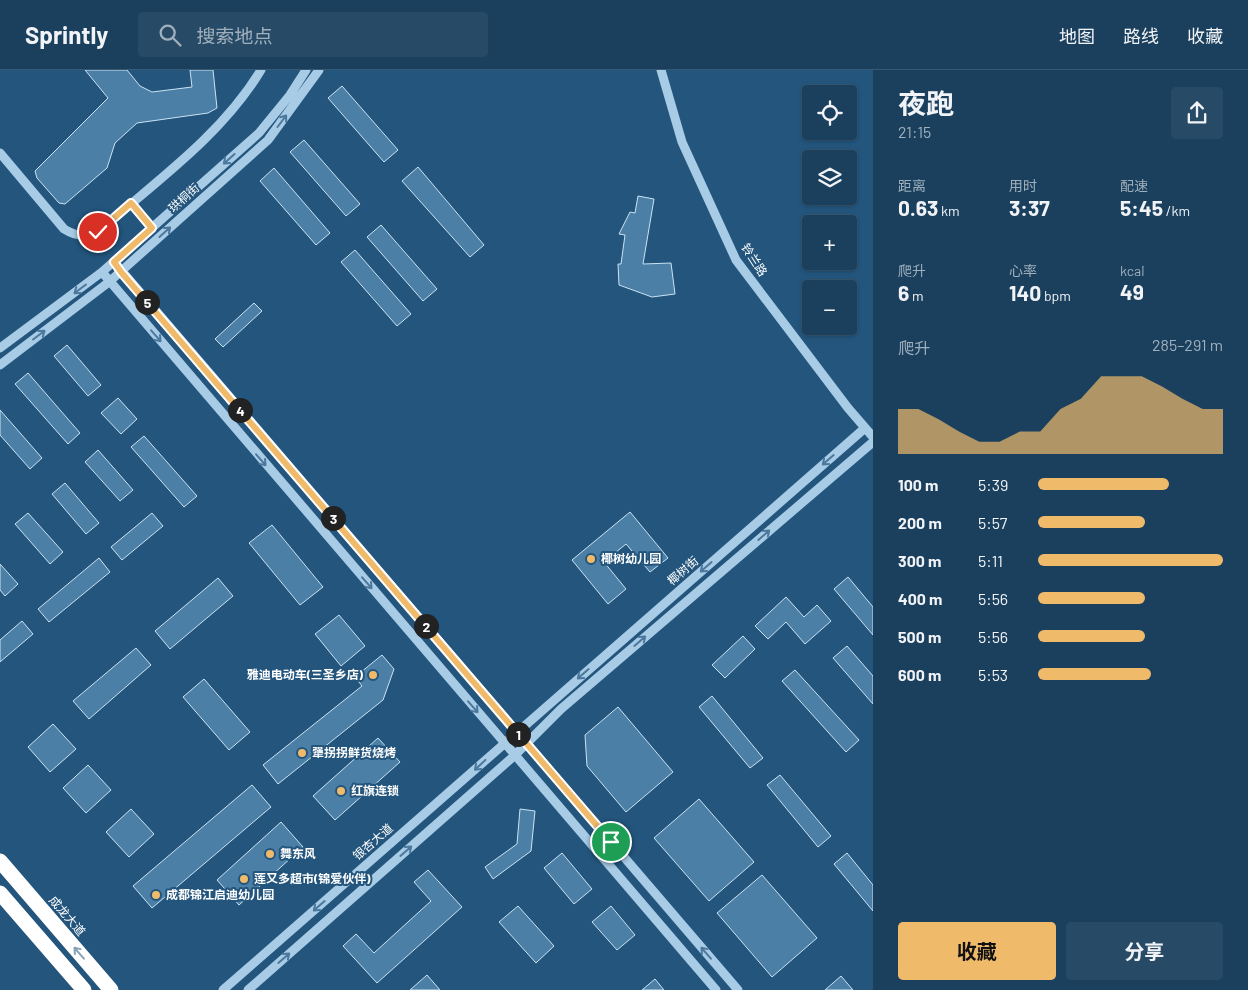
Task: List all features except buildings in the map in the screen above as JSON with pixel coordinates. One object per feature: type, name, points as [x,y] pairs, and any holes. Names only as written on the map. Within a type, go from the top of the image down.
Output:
[{"type":"highway","name":"成龙大道","points":[[0,861],[111,990]]},
{"type":"highway","points":[[0,893],[84,990]]},
{"type":"street","points":[[0,153],[64,229],[74,236],[84,236],[98,232],[201,143],[228,116],[261,70]]},
{"type":"street","name":"珙桐街","points":[[0,348],[114,262],[258,133],[290,95],[306,70]]},
{"type":"street","name":"珙桐街","points":[[0,364],[121,272],[268,140],[318,70]]},
{"type":"street","name":"铃兰路","points":[[661,70],[682,142],[736,260],[873,437]]},
{"type":"street","points":[[131,203],[152,228]]},
{"type":"street","points":[[114,262],[738,990]]},
{"type":"street","points":[[102,272],[716,990]]},
{"type":"street","name":"椰树街","points":[[516,732],[865,428]]},
{"type":"street","name":"椰树街","points":[[526,744],[561,709],[873,442]]},
{"type":"street","name":"银杏大道","points":[[223,990],[516,732]]},
{"type":"street","points":[[248,990],[526,744]]},
{"type":"place","name":"椰树幼儿园","points":[[591,559]]},
{"type":"place","name":"雅迪电动车(三圣乡店)","points":[[373,675]]},
{"type":"place","name":"犟拐拐鲜货烧烤","points":[[302,753]]},
{"type":"place","name":"红旗连锁","points":[[341,791]]},
{"type":"place","name":"舞东风","points":[[270,854]]},
{"type":"place","name":"莲又多超市(锦爱伙伴)","points":[[244,879]]},
{"type":"place","name":"成都锦江启迪幼儿园","points":[[156,895]]},
{"type":"route","points":[[98,232],[131,203],[152,228],[114,262],[121,272],[611,842]]}]
